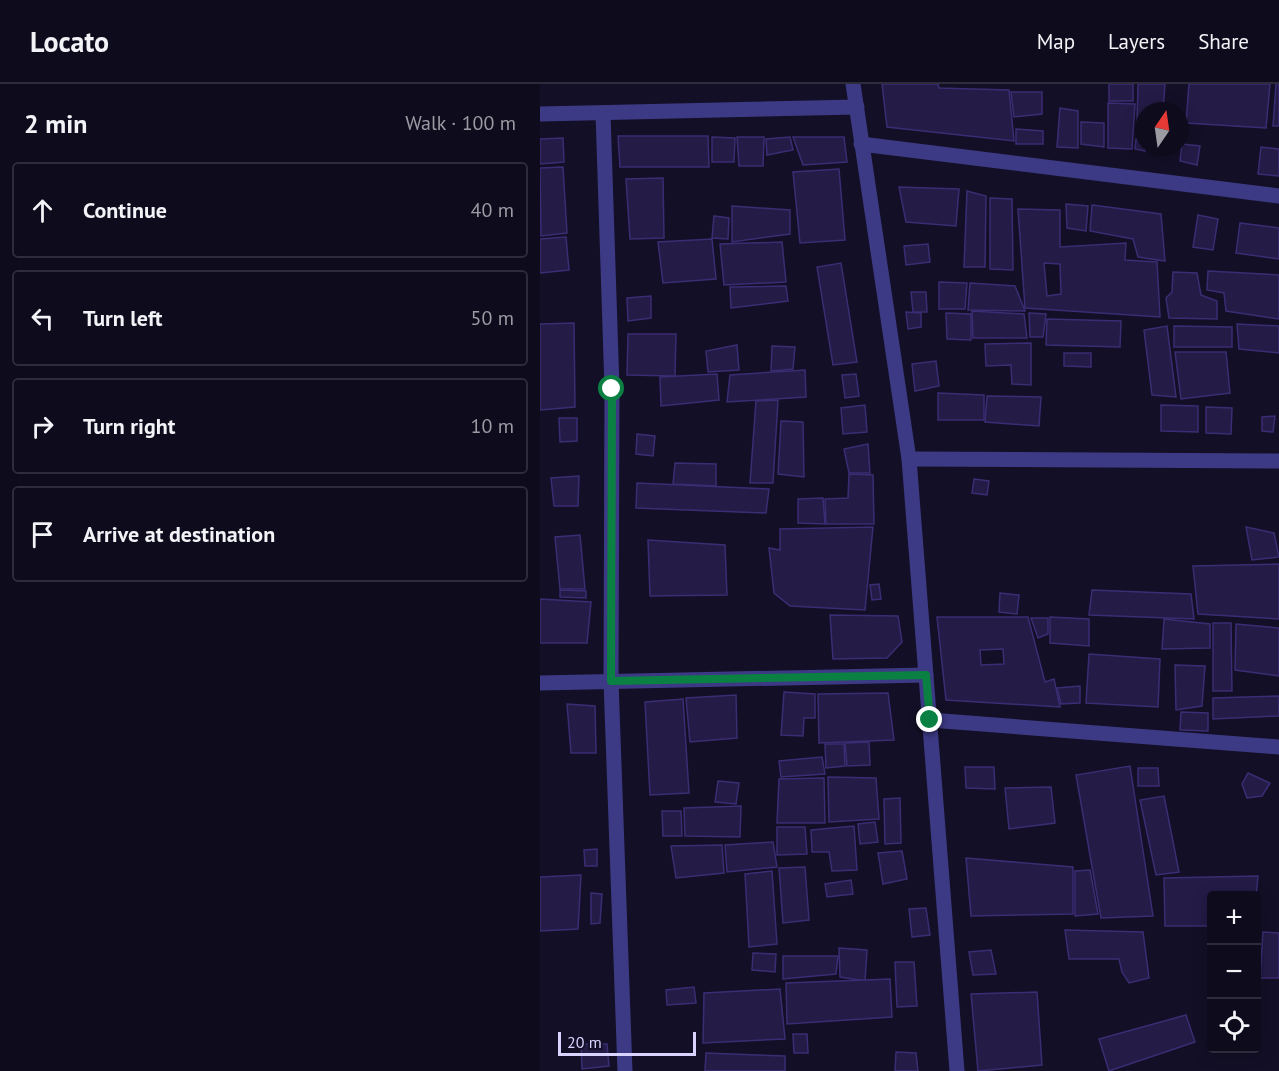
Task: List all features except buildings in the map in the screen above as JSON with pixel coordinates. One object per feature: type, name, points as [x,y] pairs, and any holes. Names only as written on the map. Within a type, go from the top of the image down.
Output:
[{"type":"street","points":[[853,84],[909,459],[957,1071]]},
{"type":"street","points":[[540,114],[857,107]]},
{"type":"street","points":[[603,113],[612,389],[611,681],[625,1071]]},
{"type":"street","points":[[861,144],[1279,196]]},
{"type":"street","points":[[909,459],[1279,461]]},
{"type":"street","points":[[540,683],[926,675]]},
{"type":"street","points":[[930,720],[1279,747]]},
{"type":"route","points":[[612,389],[611,681],[926,675],[930,720]]}]
